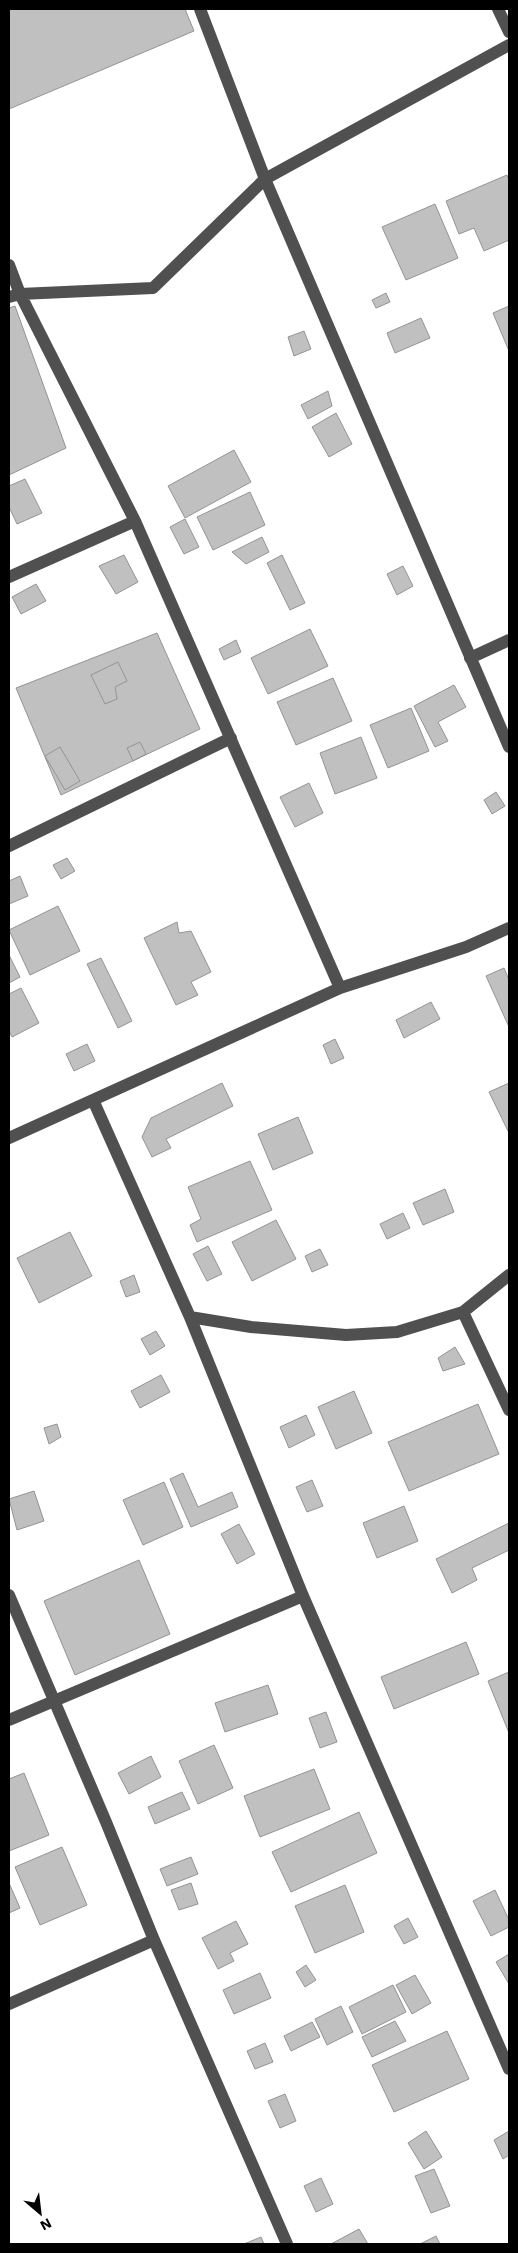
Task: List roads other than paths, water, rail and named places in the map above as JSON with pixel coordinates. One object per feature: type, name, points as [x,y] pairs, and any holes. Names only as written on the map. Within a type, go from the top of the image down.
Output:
[{"type":"street","points":[[200,9],[265,178],[509,747]]},
{"type":"street","points":[[498,9],[509,32]]},
{"type":"street","points":[[14,295],[153,288],[265,178],[509,45]]},
{"type":"street","points":[[9,265],[14,295],[135,521],[340,988]]},
{"type":"street","points":[[9,577],[135,521]]},
{"type":"street","points":[[470,658],[509,640]]},
{"type":"street","points":[[9,846],[231,738]]},
{"type":"street","points":[[9,1138],[340,988],[466,947],[509,928]]},
{"type":"street","points":[[94,1100],[190,1318],[303,1596],[509,2069]]},
{"type":"street","points":[[190,1318],[346,1336],[397,1332],[464,1312],[509,1275]]},
{"type":"street","points":[[464,1312],[509,1410]]},
{"type":"street","points":[[9,1595],[154,1940],[287,2244]]},
{"type":"street","points":[[9,1720],[303,1596]]},
{"type":"street","points":[[9,2004],[154,1940]]}]
